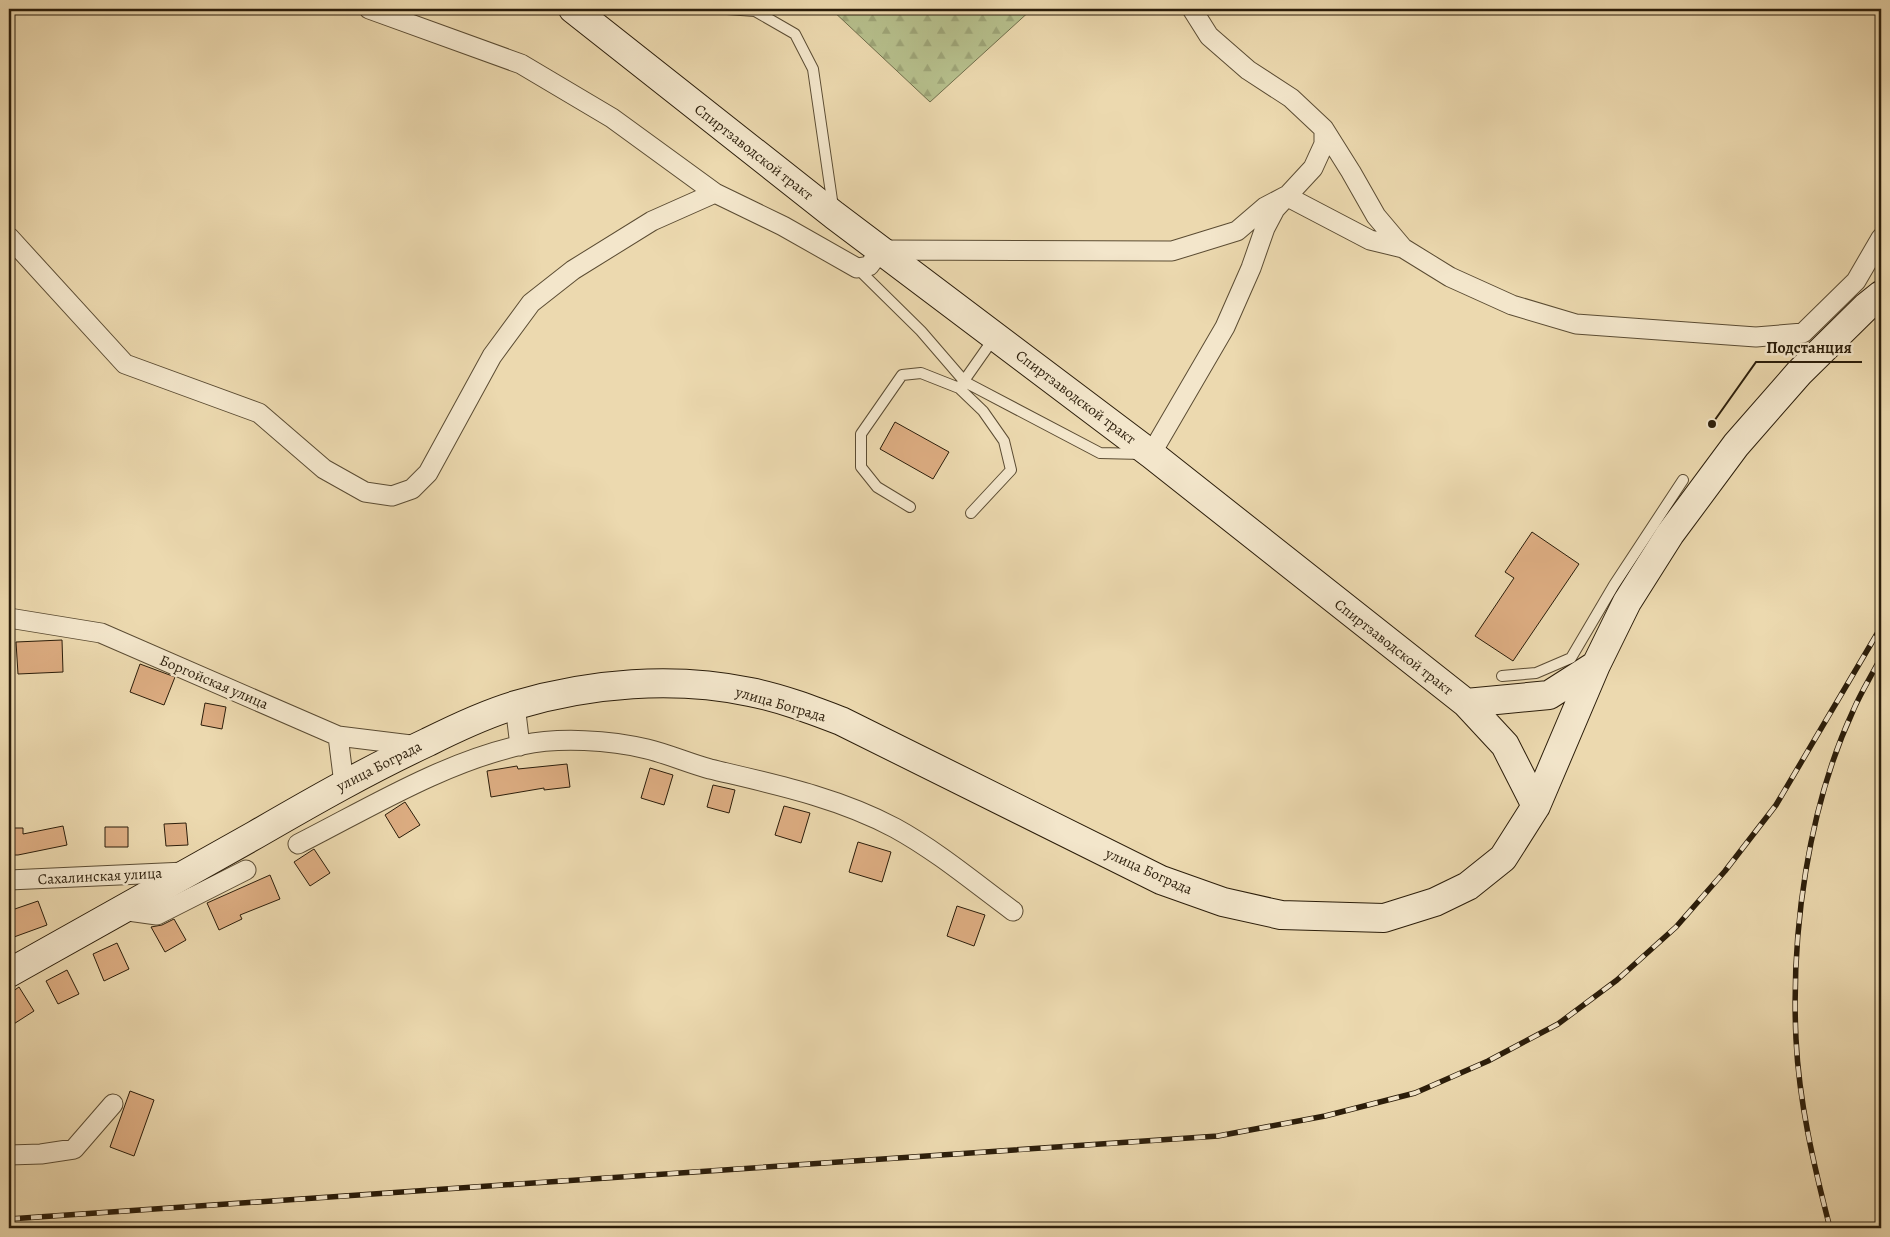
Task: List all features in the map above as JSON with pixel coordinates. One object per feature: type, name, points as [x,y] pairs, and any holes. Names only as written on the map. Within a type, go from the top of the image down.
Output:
[{"type":"main road","name":"Спиртзаводской тракт","points":[[573,9],[834,215],[1151,454],[1466,703],[1549,694],[1596,665]]},
{"type":"main road","name":"улица Бограда","points":[[9,973],[344,784],[470,721],[515,705],[565,693],[610,686],[667,684],[707,686],[751,692],[813,710],[841,721],[1161,880],[1224,902],[1281,915],[1384,918],[1436,902],[1468,886],[1502,858],[1536,806],[1596,665],[1623,590],[1670,534],[1736,445],[1799,373],[1866,307],[1881,296]]},
{"type":"main road","points":[[1466,703],[1505,745],[1536,806]]},
{"type":"street","points":[[369,9],[521,64],[612,118],[715,193],[783,226],[857,268],[869,266],[881,250],[1172,251],[1238,231],[1265,207],[1286,196]]},
{"type":"street","points":[[1192,9],[1209,36],[1248,70],[1291,98],[1324,129],[1376,216],[1403,248]]},
{"type":"street","points":[[1151,454],[1225,327],[1251,268],[1265,228],[1275,209],[1313,168],[1324,144],[1324,129]]},
{"type":"street","points":[[9,237],[125,364],[259,414],[324,469],[365,492],[392,496],[412,489],[428,473],[492,356],[531,303],[573,270],[652,221],[715,193]]},
{"type":"street","points":[[1286,196],[1370,240],[1403,248],[1450,277],[1512,305],[1576,324],[1756,337],[1803,333],[1856,281],[1881,238]]},
{"type":"street","name":"Боргойская улица","points":[[9,618],[101,633],[338,736],[419,746]]},
{"type":"street","points":[[515,705],[520,746]]},
{"type":"street","points":[[338,736],[344,784]]},
{"type":"street","points":[[298,844],[452,766],[520,746],[551,742],[598,742],[646,749],[706,768],[797,790],[842,804],[895,828],[934,852],[1014,911]]},
{"type":"street","points":[[121,910],[157,915],[246,870]]},
{"type":"street","name":"Сахалинская улица","points":[[9,880],[191,871]]},
{"type":"street","points":[[9,1155],[74,1150],[113,1104]]},
{"type":"lane","points":[[727,9],[755,11],[795,34],[812,69],[834,215]]},
{"type":"lane","points":[[857,268],[921,331],[984,411],[1004,441],[1011,470],[971,513]]},
{"type":"lane","points":[[962,385],[995,337]]},
{"type":"lane","points":[[910,507],[877,487],[861,467],[861,434],[902,374],[921,373],[962,385],[1100,453],[1151,454]]},
{"type":"lane","points":[[1502,676],[1536,673],[1571,658],[1623,590],[1683,480]]},
{"type":"green space","points":[[831,9],[1032,9],[930,102]]},
{"type":"building","points":[[895,422],[949,452],[933,479],[880,449]]},
{"type":"building","points":[[1532,532],[1579,564],[1513,661],[1475,636],[1514,578],[1505,572]]},
{"type":"building","points":[[62,640],[63,672],[18,674],[16,642]]},
{"type":"building","points":[[140,664],[175,677],[164,705],[130,692]]},
{"type":"building","points":[[205,703],[226,707],[222,729],[201,725]]},
{"type":"building","points":[[567,764],[570,787],[544,790],[544,788],[491,797],[487,771],[517,766],[518,769]]},
{"type":"building","points":[[650,768],[673,775],[664,805],[641,798]]},
{"type":"building","points":[[713,785],[735,790],[729,813],[707,807]]},
{"type":"building","points":[[405,802],[420,825],[399,838],[385,815]]},
{"type":"building","points":[[784,806],[810,813],[801,843],[775,835]]},
{"type":"building","points":[[186,823],[188,845],[166,846],[164,824]]},
{"type":"building","points":[[63,826],[67,845],[18,855],[9,855],[9,828],[23,828],[23,834]]},
{"type":"building","points":[[105,827],[128,827],[128,847],[105,847]]},
{"type":"building","points":[[858,842],[891,852],[882,882],[849,872]]},
{"type":"building","points":[[314,849],[330,873],[310,886],[294,862]]},
{"type":"building","points":[[270,875],[280,899],[240,915],[242,919],[219,930],[207,903]]},
{"type":"building","points":[[38,901],[47,925],[14,937],[9,922],[9,911]]},
{"type":"building","points":[[957,906],[985,915],[974,946],[947,936]]},
{"type":"building","points":[[174,919],[186,940],[165,952],[151,927],[162,925]]},
{"type":"building","points":[[117,943],[129,969],[104,981],[93,954]]},
{"type":"building","points":[[67,970],[79,994],[58,1004],[46,981]]},
{"type":"building","points":[[19,987],[34,1011],[9,1027],[9,994]]},
{"type":"building","points":[[130,1091],[154,1100],[134,1156],[110,1147]]},
{"type":"railway","points":[[9,1219],[1218,1136],[1325,1116],[1415,1093],[1488,1061],[1558,1024],[1617,980],[1676,927],[1725,871],[1776,805],[1881,627]]},
{"type":"railway","points":[[1830,1228],[1818,1181],[1800,1087],[1796,1039],[1796,956],[1806,871],[1824,788],[1837,749],[1859,697],[1881,657]]},
{"type":"place","name":"Подстанция","points":[[1712,424]]}]
